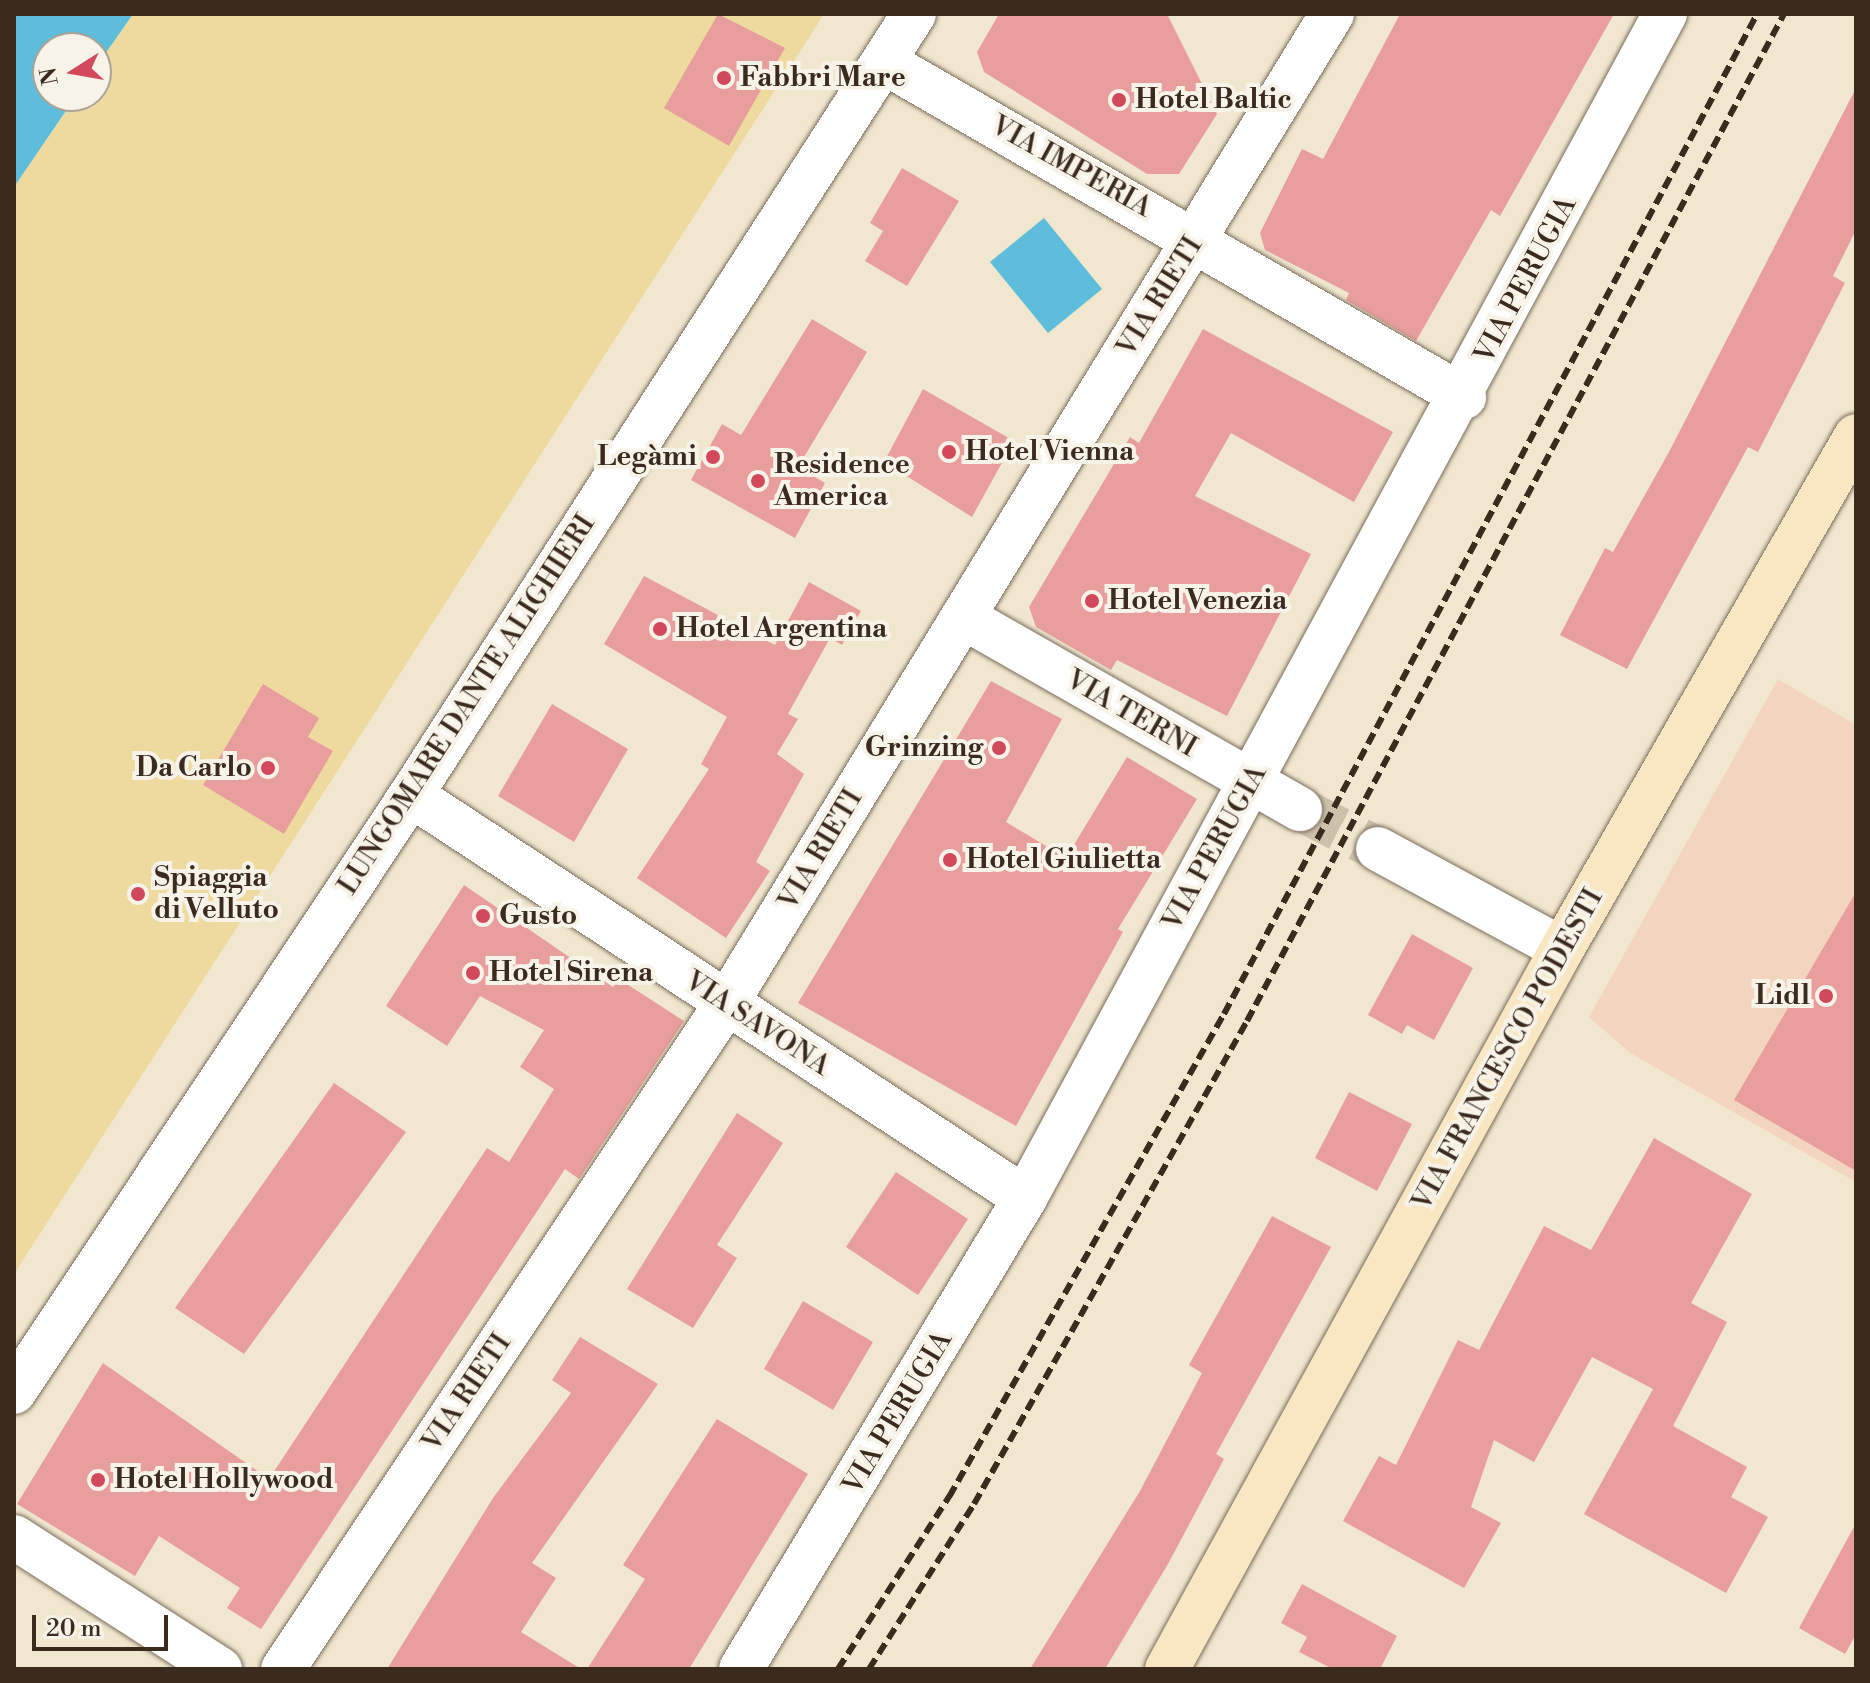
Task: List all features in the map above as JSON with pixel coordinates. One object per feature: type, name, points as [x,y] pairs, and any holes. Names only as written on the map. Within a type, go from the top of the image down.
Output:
[{"type":"main road","name":"VIA FRANCESCO PODESTI","points":[[1167,1669],[1562,949],[1856,436]]},
{"type":"street","name":"LUNGOMARE DANTE ALIGHIERI","points":[[14,1392],[411,795],[914,14]]},
{"type":"street","name":"VIA RIETI","points":[[283,1669],[726,1004],[1332,14]]},
{"type":"street","name":"VIA PERUGIA","points":[[741,1669],[1025,1198],[1250,782],[1464,397],[1665,14]]},
{"type":"street","name":"VIA IMPERIA","points":[[884,62],[1196,238],[1464,397]]},
{"type":"street","name":"VIA TERNI","points":[[963,617],[1300,809]]},
{"type":"street","name":"VIA SAVONA","points":[[411,795],[1025,1198]]},
{"type":"street","points":[[1378,849],[1562,949]]},
{"type":"street","points":[[14,1537],[220,1669]]},
{"type":"shaded area","points":[[1778,679],[1856,725],[1856,1182],[1630,1053],[1589,1017]]},
{"type":"sand","name":"Spiaggia di Velluto","points":[[133,14],[824,14],[14,1274],[14,187],[65,112],[112,112],[112,44]]},
{"type":"water","points":[[14,14],[133,14],[112,44],[112,32],[32,32],[32,112],[65,112],[14,187]]},
{"type":"water","points":[[1044,218],[1102,289],[1048,333],[990,262]]},
{"type":"building","name":"Fabbri Mare","points":[[718,14],[785,48],[729,146],[664,108]]},
{"type":"building","name":"Hotel Baltic","points":[[999,14],[1167,14],[1217,114],[1179,174],[1147,174],[984,72],[977,52]]},
{"type":"building","points":[[1400,14],[1614,14],[1500,216],[1491,210],[1416,341],[1346,300],[1349,293],[1265,250],[1260,233],[1302,149],[1323,159]]},
{"type":"building","points":[[1856,88],[1856,230],[1833,276],[1845,283],[1758,452],[1748,447],[1627,669],[1560,635],[1605,548],[1613,552],[1670,450]]},
{"type":"building","points":[[902,168],[959,201],[907,286],[865,261],[883,231],[870,223]]},
{"type":"building","points":[[812,319],[867,352],[798,467],[825,483],[795,538],[691,480],[722,424],[741,435]]},
{"type":"building","points":[[1203,329],[1393,432],[1354,502],[1231,433],[1195,496],[1311,554],[1227,716],[1117,660],[1111,670],[1036,627],[1029,607],[1130,437],[1139,443]]},
{"type":"building","name":"Hotel Vienna","points":[[923,389],[1014,441],[972,517],[884,462]]},
{"type":"building","points":[[644,576],[775,645],[809,582],[861,611],[842,645],[830,638],[788,714],[798,719],[777,754],[804,774],[756,862],[770,871],[726,938],[637,878],[709,769],[701,764],[727,717],[604,644]]},
{"type":"building","points":[[991,681],[1062,719],[1006,822],[1066,858],[1127,757],[1197,799],[1118,929],[1123,932],[1016,1126],[798,1003]]},
{"type":"building","name":"Da Carlo","points":[[263,684],[319,718],[308,737],[333,751],[284,834],[203,785]]},
{"type":"building","points":[[552,704],[628,749],[574,842],[498,796]]},
{"type":"building","points":[[464,885],[613,987],[619,979],[684,1021],[579,1179],[565,1169],[261,1629],[227,1608],[240,1588],[159,1536],[135,1576],[17,1504],[103,1363],[269,1479],[487,1148],[509,1162],[554,1089],[520,1067],[544,1030],[480,996],[447,1046],[386,1006]]},
{"type":"building","name":"Lidl","points":[[1856,892],[1856,1171],[1734,1100]]},
{"type":"building","points":[[1412,934],[1473,968],[1434,1040],[1407,1025],[1402,1034],[1368,1015]]},
{"type":"building","points":[[334,1083],[406,1132],[244,1354],[175,1308]]},
{"type":"building","points":[[1349,1092],[1412,1124],[1377,1191],[1315,1158]]},
{"type":"building","points":[[737,1113],[783,1143],[717,1245],[737,1258],[693,1328],[627,1289]]},
{"type":"building","points":[[1654,1138],[1752,1194],[1691,1303],[1727,1322],[1673,1426],[1747,1467],[1731,1497],[1768,1517],[1726,1593],[1584,1514],[1653,1389],[1592,1357],[1534,1462],[1494,1440],[1471,1507],[1501,1523],[1464,1588],[1343,1521],[1379,1456],[1396,1465],[1458,1340],[1479,1350],[1544,1226],[1591,1250]]},
{"type":"building","points":[[896,1172],[968,1219],[918,1295],[846,1247]]},
{"type":"building","points":[[1272,1216],[1331,1247],[1216,1454],[1224,1459],[1168,1564],[1105,1669],[1030,1669],[1140,1491],[1202,1373],[1189,1365]]},
{"type":"building","points":[[803,1301],[873,1342],[833,1410],[764,1369]]},
{"type":"building","points":[[580,1337],[658,1384],[532,1563],[556,1578],[521,1632],[581,1669],[387,1669],[493,1498],[571,1393],[552,1380]]},
{"type":"building","points":[[717,1419],[808,1474],[689,1669],[587,1669],[645,1579],[623,1565]]},
{"type":"building","points":[[1856,1523],[1856,1634],[1845,1654],[1799,1628]]},
{"type":"building","points":[[1302,1584],[1397,1636],[1380,1669],[1333,1669],[1299,1652],[1307,1637],[1281,1623]]},
{"type":"tunnel","points":[[1300,809],[1378,849]]},
{"type":"railway","points":[[838,1669],[949,1497],[1224,1014],[1757,14]]},
{"type":"railway","points":[[869,1669],[974,1504],[1247,1021],[1784,14]]},
{"type":"place","name":"Fabbri Mare","points":[[724,78]]},
{"type":"place","name":"Hotel Baltic","points":[[1119,100]]},
{"type":"place","name":"Hotel Vienna","points":[[949,452]]},
{"type":"place","name":"Legàmi","points":[[713,457]]},
{"type":"place","name":"Residence America","points":[[758,481]]},
{"type":"place","name":"Hotel Venezia","points":[[1092,601]]},
{"type":"place","name":"Hotel Argentina","points":[[660,629]]},
{"type":"place","name":"Grinzing","points":[[999,748]]},
{"type":"place","name":"Da Carlo","points":[[268,768]]},
{"type":"place","name":"Hotel Giulietta","points":[[950,860]]},
{"type":"place","name":"Spiaggia di Velluto","points":[[138,894]]},
{"type":"place","name":"Gusto","points":[[483,916]]},
{"type":"place","name":"Hotel Sirena","points":[[473,973]]},
{"type":"place","name":"Lidl","points":[[1826,996]]},
{"type":"place","name":"Hotel Hollywood","points":[[98,1480]]}]
